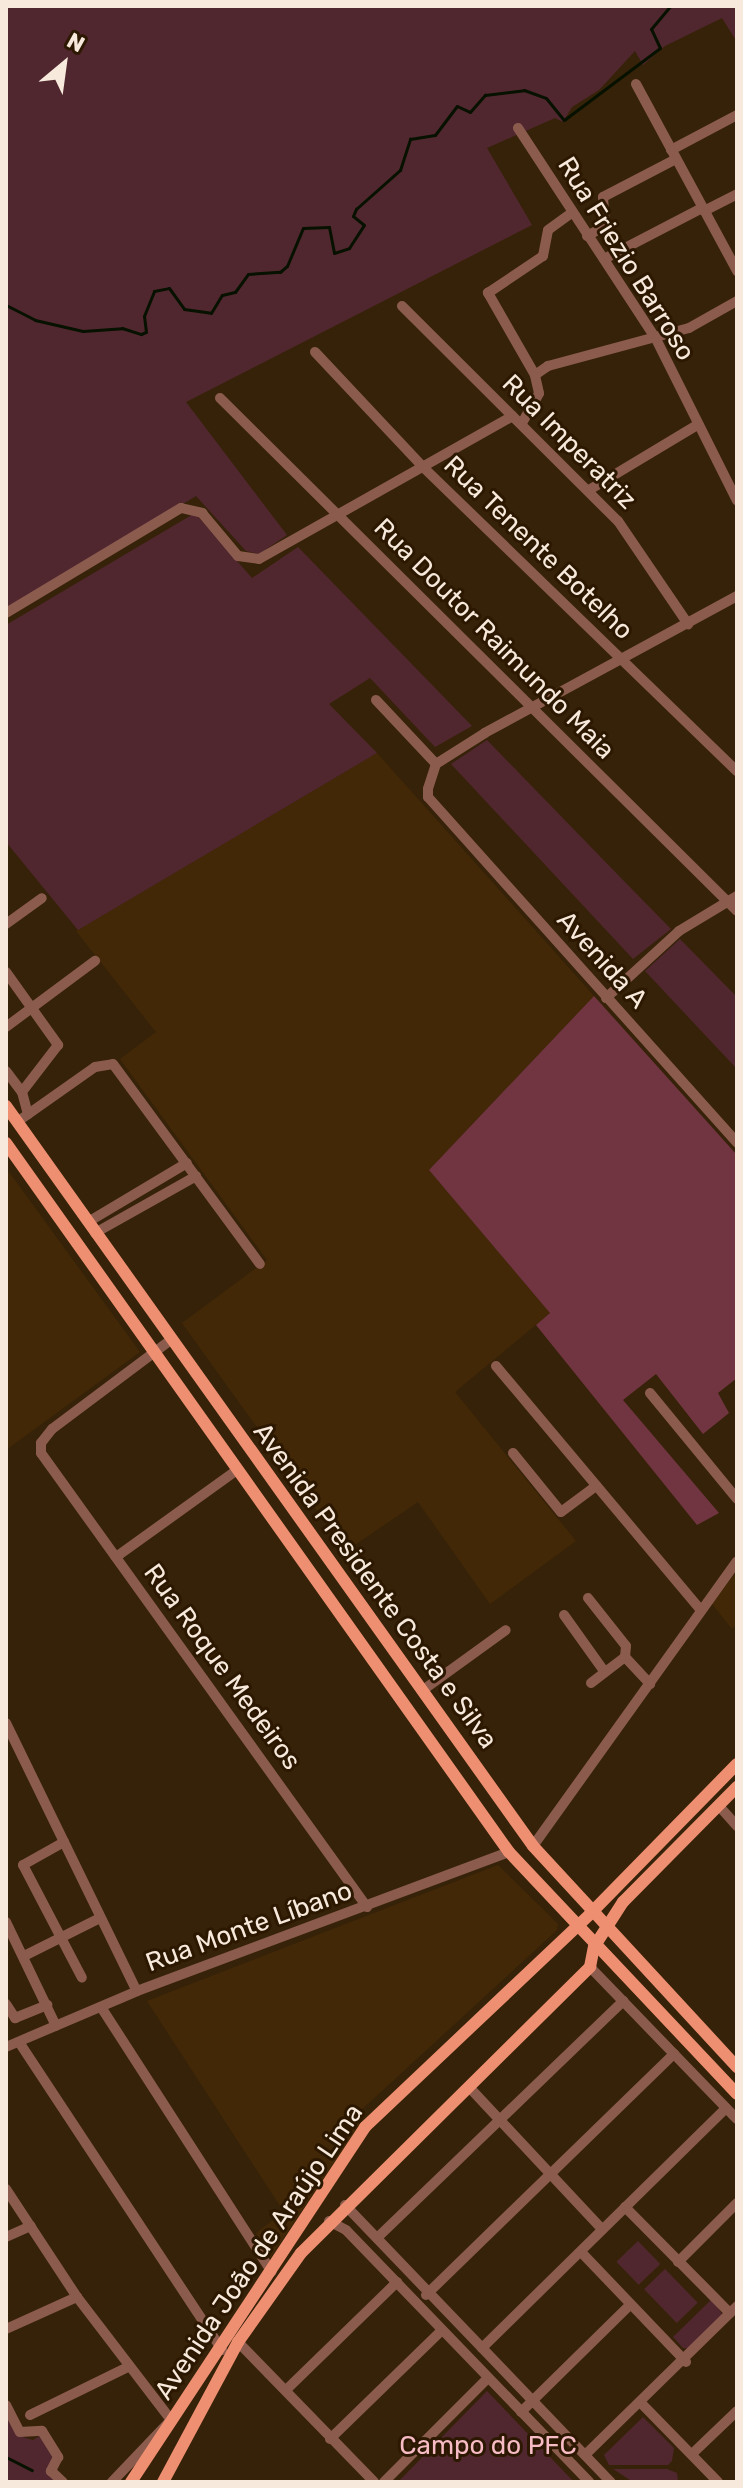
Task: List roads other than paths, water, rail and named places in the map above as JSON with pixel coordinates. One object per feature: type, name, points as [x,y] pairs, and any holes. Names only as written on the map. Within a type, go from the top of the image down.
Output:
[{"type":"main road","name":"Avenida Presidente Costa e Silva","points":[[6,1106],[533,1846],[590,1914],[737,2067]]},
{"type":"main road","name":"Avenida Presidente Costa e Silva","points":[[6,1143],[509,1852],[594,1947],[737,2094]]},
{"type":"main road","points":[[303,1563],[322,1548]]},
{"type":"main road","points":[[431,1742],[453,1757],[460,1752],[459,1740]]},
{"type":"main road","name":"Avenida João de Araújo Lima","points":[[131,2482],[365,2127],[590,1914],[737,1764]]},
{"type":"main road","points":[[461,1784],[461,1775],[470,1769],[486,1780]]},
{"type":"main road","points":[[590,1967],[594,1947],[605,1929],[653,1869],[737,1787]]},
{"type":"main road","name":"Avenida João de Araújo Lima","points":[[163,2482],[235,2348],[329,2221],[590,1967]]},
{"type":"street","points":[[636,84],[737,271]]},
{"type":"street","points":[[587,236],[607,221],[603,197],[737,115]]},
{"type":"street","name":"Rua Friezio Barroso","points":[[518,128],[655,337],[737,501]]},
{"type":"street","points":[[604,259],[737,194]]},
{"type":"street","points":[[6,613],[181,508],[202,513],[238,556],[259,559],[336,513],[517,420],[538,395],[535,375],[492,308],[488,293],[543,256],[548,230],[571,213]]},
{"type":"street","points":[[535,375],[570,356],[593,357],[689,328],[737,301]]},
{"type":"street","name":"Rua Imperatriz","points":[[402,306],[589,490],[634,542],[688,624]]},
{"type":"street","name":"Rua Tenente Botelho","points":[[315,352],[423,467],[737,771]]},
{"type":"street","name":"Rua Doutor Raimundo Maia","points":[[220,398],[732,899],[737,911]]},
{"type":"street","points":[[589,490],[697,425]]},
{"type":"street","points":[[376,700],[436,764],[620,658],[737,596]]},
{"type":"street","name":"Avenida A","points":[[436,764],[428,789],[435,805],[737,1143]]},
{"type":"street","points":[[6,924],[42,898]]},
{"type":"street","points":[[606,998],[669,939],[732,899]]},
{"type":"street","points":[[6,1027],[31,1005],[95,961]]},
{"type":"street","points":[[6,972],[58,1049],[22,1092]]},
{"type":"street","points":[[17,1122],[95,1067],[113,1064],[260,1264]]},
{"type":"street","points":[[6,1071],[22,1092],[28,1114]]},
{"type":"street","points":[[92,1228],[187,1163]]},
{"type":"street","points":[[92,1228],[196,1176]]},
{"type":"street","points":[[154,1352],[172,1339]]},
{"type":"street","name":"Rua Roque Medeiros","points":[[154,1352],[52,1429],[41,1443],[41,1453],[367,1907]]},
{"type":"street","points":[[496,1366],[701,1610]]},
{"type":"street","points":[[650,1393],[737,1499]]},
{"type":"street","points":[[513,1453],[561,1512],[596,1486]]},
{"type":"street","points":[[116,1557],[237,1470]]},
{"type":"street","points":[[533,1846],[737,1561]]},
{"type":"street","points":[[588,1598],[626,1646],[625,1657],[650,1684]]},
{"type":"street","points":[[564,1615],[604,1671]]},
{"type":"street","points":[[423,1690],[506,1630]]},
{"type":"street","points":[[591,1683],[625,1657]]},
{"type":"street","points":[[6,1723],[137,1991]]},
{"type":"street","points":[[719,1806],[737,1826]]},
{"type":"street","points":[[64,1842],[23,1865],[82,1978]]},
{"type":"street","name":"Rua Monte Líbano","points":[[6,2047],[137,1991],[509,1852]]},
{"type":"street","points":[[24,1956],[100,1918]]},
{"type":"street","points":[[6,1922],[56,2026]]},
{"type":"street","points":[[590,1967],[737,2119]]},
{"type":"street","points":[[377,2238],[623,2001]]},
{"type":"street","points":[[6,2004],[15,2018],[48,2005]]},
{"type":"street","points":[[101,2007],[272,2272]]},
{"type":"street","points":[[19,2042],[219,2349],[235,2348],[286,2390],[374,2482]]},
{"type":"street","points":[[418,2303],[674,2054]]},
{"type":"street","points":[[469,2087],[552,2172],[602,2229]]},
{"type":"street","points":[[482,2348],[726,2108]]},
{"type":"street","points":[[6,2189],[77,2297],[171,2420],[112,2482]]},
{"type":"street","points":[[678,2262],[737,2203]]},
{"type":"street","points":[[345,2205],[611,2482]]},
{"type":"street","points":[[585,2455],[686,2362],[733,2310],[678,2262],[625,2207]]},
{"type":"street","points":[[329,2221],[346,2230],[589,2482]]},
{"type":"street","points":[[6,2237],[31,2226]]},
{"type":"street","points":[[581,2252],[686,2362]]},
{"type":"street","points":[[286,2390],[397,2282]]},
{"type":"street","points":[[6,2329],[77,2297]]},
{"type":"street","points":[[521,2412],[630,2305]]},
{"type":"street","points":[[330,2439],[442,2330]]},
{"type":"street","points":[[30,2415],[128,2367]]},
{"type":"street","points":[[384,2482],[488,2378]]},
{"type":"street","points":[[641,2403],[718,2482]]},
{"type":"street","points":[[6,2405],[20,2432],[42,2431],[58,2457],[51,2471],[63,2482]]},
{"type":"street","points":[[692,2454],[737,2411]]},
{"type":"waterway","points":[[6,305],[35,320],[83,331],[122,328],[141,334],[146,332],[144,316],[154,291],[169,288],[184,309],[211,313],[222,295],[235,292],[248,274],[280,272],[287,266],[303,228],[329,227],[334,253],[349,248],[364,225],[353,216],[356,209],[400,170],[410,139],[435,135],[457,106],[470,112],[485,95],[524,90],[546,98],[564,120],[660,48],[651,29],[670,6]]},
{"type":"waterway","points":[[6,2457],[32,2470]]},
{"type":"park label","name":"Campo do PFC","points":[[488,2446]]}]
